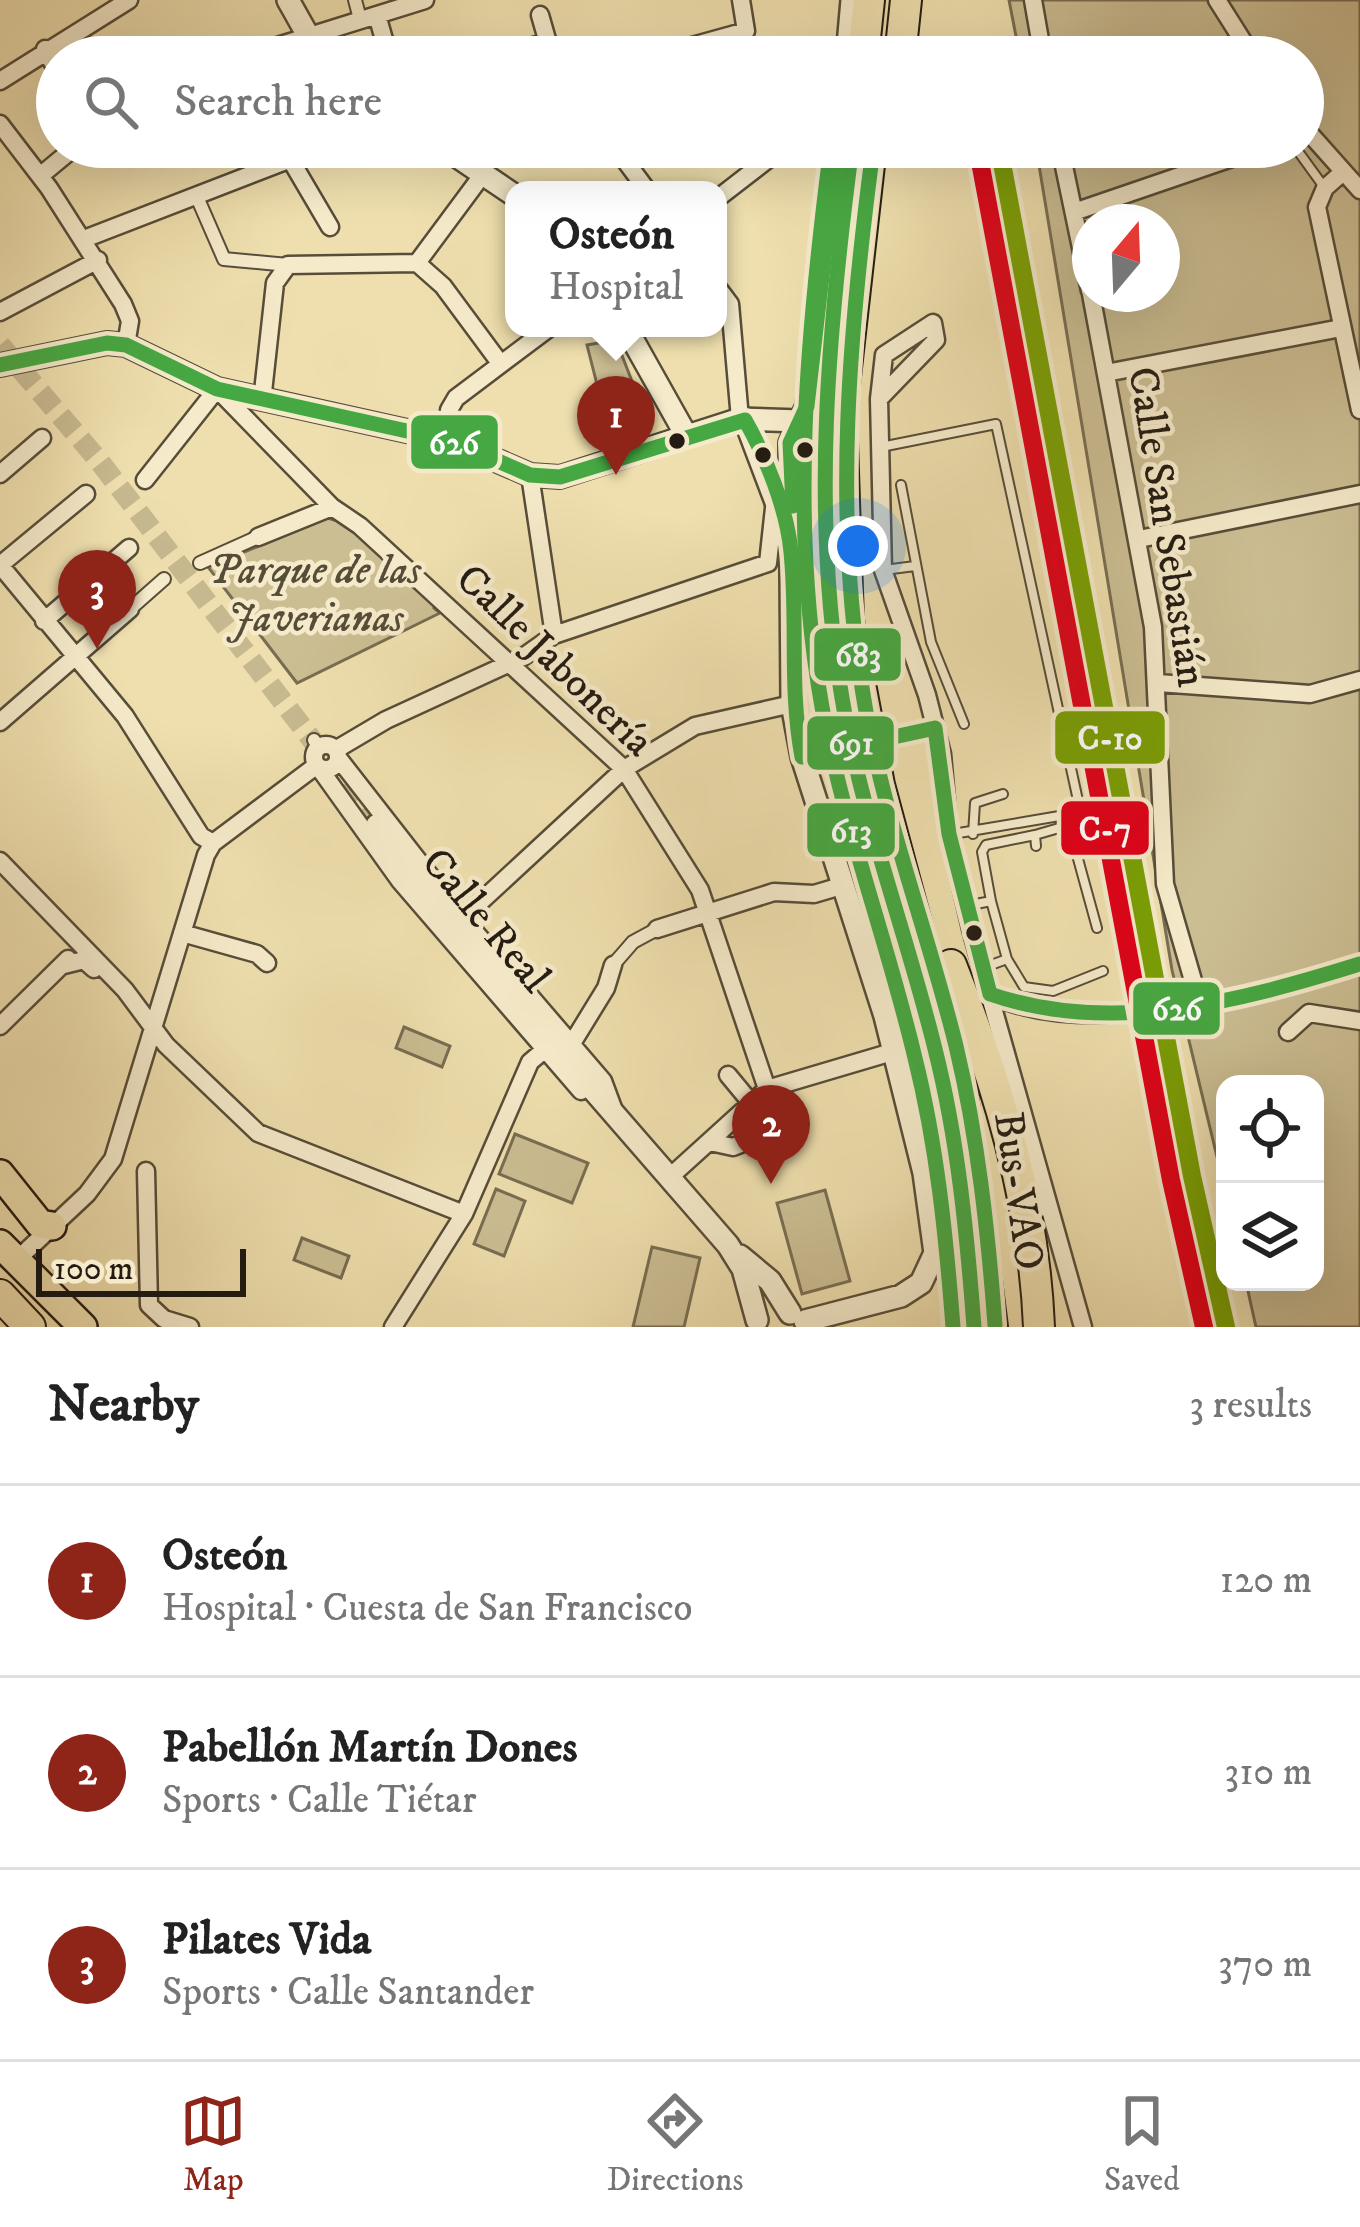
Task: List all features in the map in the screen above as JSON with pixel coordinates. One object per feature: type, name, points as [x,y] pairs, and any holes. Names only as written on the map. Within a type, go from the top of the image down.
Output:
[{"type":"highway","points":[[865,36],[869,0]]},
{"type":"highway","points":[[884,36],[888,0]]},
{"type":"highway","points":[[902,36],[906,0]]},
{"type":"highway","points":[[850,168],[823,415],[828,603],[842,700],[872,829],[936,1053],[959,1189],[974,1327]]},
{"type":"highway","name":"Bus-VAO","points":[[869,168],[841,412],[848,620],[879,785],[962,1095],[992,1327]]},
{"type":"highway","points":[[887,168],[859,417],[863,599],[908,818],[967,967],[1031,1236],[1039,1327]]},
{"type":"highway","points":[[967,967],[1010,1327]]},
{"type":"highway","points":[[0,1174],[46,1225]]},
{"type":"highway","points":[[10,1250],[56,1327]]},
{"type":"highway","points":[[10,1250],[83,1327]]},
{"type":"highway","points":[[0,1296],[27,1327]]},
{"type":"street","points":[[67,36],[129,0]]},
{"type":"street","points":[[288,0],[305,35]]},
{"type":"street","points":[[355,0],[378,36]]},
{"type":"street","points":[[302,36],[425,0]]},
{"type":"street","points":[[728,36],[746,31],[741,0]]},
{"type":"street","points":[[849,36],[852,0]]},
{"type":"street","points":[[1033,0],[1039,36]]},
{"type":"street","points":[[1217,0],[1240,36]]},
{"type":"street","points":[[541,15],[546,36]]},
{"type":"street","points":[[0,81],[36,55]]},
{"type":"street","points":[[0,124],[98,260],[130,321],[126,345]]},
{"type":"street","points":[[1324,150],[1359,188]]},
{"type":"street","points":[[40,176],[50,168]]},
{"type":"street","points":[[84,239],[197,197],[258,168]]},
{"type":"street","points":[[295,168],[330,226]]},
{"type":"street","points":[[474,168],[505,189]]},
{"type":"street","points":[[727,191],[757,168]]},
{"type":"street","points":[[835,168],[807,406],[790,447],[792,704],[812,755],[841,886],[924,1173],[934,1253],[921,1283],[873,1306],[848,1327]]},
{"type":"street","name":"Calle San Sebastián","points":[[1065,168],[1072,204]]},
{"type":"street","points":[[1097,204],[1203,168]]},
{"type":"street","points":[[1343,172],[1325,188],[1317,207],[1360,410]]},
{"type":"street","points":[[417,262],[483,174]]},
{"type":"street","points":[[197,197],[224,259],[288,266],[417,262],[443,286],[500,363]]},
{"type":"street","points":[[0,312],[98,260]]},
{"type":"street","points":[[262,401],[275,283],[288,266]]},
{"type":"street","points":[[727,300],[743,419],[760,447],[791,549]]},
{"type":"street","name":"Calle San Sebastián","points":[[1094,312],[1139,539],[1158,683],[1165,884],[1194,984]]},
{"type":"street","points":[[1106,373],[1341,328]]},
{"type":"street","points":[[452,441],[449,410],[456,398],[536,337]]},
{"type":"street","points":[[631,337],[686,435]]},
{"type":"street","points":[[2,365],[107,343],[126,345],[217,389],[452,441],[530,475],[560,478],[743,419],[800,421]]},
{"type":"street","points":[[142,483],[217,389]]},
{"type":"street","name":"Calle Jabonería","points":[[217,389],[332,507],[360,526],[624,769],[707,910],[766,1089]]},
{"type":"street","points":[[879,399],[883,571],[928,729],[966,906],[967,967],[989,994],[1083,1327]]},
{"type":"street","points":[[760,447],[775,435],[790,447]]},
{"type":"street","points":[[0,474],[42,438]]},
{"type":"street","points":[[530,475],[554,635]]},
{"type":"street","points":[[10,1250],[46,1225],[105,1158],[182,933],[208,841],[125,716],[0,565],[86,494]]},
{"type":"street","points":[[1139,539],[1360,494]]},
{"type":"street","points":[[148,1030],[208,841],[323,753],[508,664],[554,635],[767,563],[776,498]]},
{"type":"street","points":[[200,563],[332,507]]},
{"type":"street","points":[[44,622],[129,548]]},
{"type":"street","points":[[0,722],[164,579]]},
{"type":"street","points":[[1158,683],[1310,694],[1360,680]]},
{"type":"street","points":[[463,918],[624,769],[695,726],[792,704]]},
{"type":"street","points":[[812,755],[928,729]]},
{"type":"street","name":"Calle Real","points":[[323,753],[603,1081],[614,1109]]},
{"type":"street","name":"Calle Real","points":[[323,753],[400,881],[543,1051],[585,1094],[614,1109]]},
{"type":"street","name":"Calle Real","points":[[376,825],[482,962],[728,1245],[743,1269],[753,1323]]},
{"type":"street","points":[[0,861],[74,939],[148,1030],[258,1133],[464,1214]]},
{"type":"street","points":[[571,1045],[606,988],[613,965],[633,942],[707,910],[774,892],[814,894],[841,886]]},
{"type":"street","points":[[182,933],[256,954],[267,963]]},
{"type":"street","points":[[0,1025],[64,965],[74,939]]},
{"type":"street","points":[[64,965],[84,960],[148,1030]]},
{"type":"street","points":[[989,994],[1063,1016],[1129,1013],[1255,996],[1360,964]]},
{"type":"street","points":[[1288,1032],[1309,1013],[1360,1021]]},
{"type":"street","points":[[393,1327],[464,1214],[530,1062],[543,1051]]},
{"type":"street","points":[[670,1176],[766,1089],[892,1052]]},
{"type":"street","points":[[728,1075],[752,1104]]},
{"type":"street","points":[[710,1142],[733,1147],[756,1138]]},
{"type":"street","points":[[146,1172],[147,1261],[154,1312],[190,1327]]},
{"type":"street","name":"Calle Real","points":[[728,1245],[770,1281],[802,1320]]},
{"type":"street","points":[[753,1323],[802,1320],[873,1306]]},
{"type":"lane","points":[[1310,168],[1325,188]]},
{"type":"lane","points":[[880,447],[996,424],[1079,805],[1071,814],[973,834],[949,834]]},
{"type":"lane","points":[[901,485],[931,642],[964,724]]},
{"type":"lane","points":[[883,571],[915,566]]},
{"type":"lane","points":[[973,834],[976,803],[1003,794]]},
{"type":"lane","points":[[1097,928],[1072,837],[1059,829],[1036,840],[986,845],[982,852],[991,902],[1007,959],[1024,987],[1053,991],[1103,971]]},
{"type":"lane","points":[[966,906],[991,902]]},
{"type":"lane","points":[[967,967],[1007,959]]},
{"type":"green space","points":[[1009,0],[1360,0],[1360,1327],[1256,1327],[1248,1291],[1324,1291],[1324,1075],[1216,1075],[1216,1153],[1172,970],[1039,168],[1324,168],[1324,36],[1016,36]]},
{"type":"green space","points":[[616,340],[640,402],[605,416],[587,345]]},
{"type":"green space","name":"Parque de las Javerianas","points":[[327,518],[353,525],[436,603],[434,608],[440,613],[297,683],[208,567]]},
{"type":"green space","points":[[404,1027],[450,1046],[442,1067],[396,1048]]},
{"type":"green space","points":[[515,1134],[588,1163],[572,1203],[499,1174]]},
{"type":"green space","points":[[496,1189],[525,1201],[504,1256],[474,1244]]},
{"type":"green space","points":[[825,1190],[850,1281],[802,1294],[777,1203]]},
{"type":"green space","points":[[302,1238],[349,1256],[341,1278],[294,1260]]},
{"type":"green space","points":[[652,1247],[700,1258],[684,1327],[633,1327]]},
{"type":"tunnel","points":[[0,345],[100,462],[377,825]]},
{"type":"transit line","name":"613","points":[[829,168],[805,427],[806,568],[812,637],[842,796],[923,1091],[940,1191],[953,1327]]},
{"type":"transit line","name":"626","points":[[793,506],[790,443],[807,406],[835,168]]},
{"type":"transit line","name":"691","points":[[850,168],[826,422],[827,560],[833,629],[861,787],[943,1083],[960,1187],[974,1327]]},
{"type":"transit line","name":"683","points":[[871,168],[848,422],[854,626],[881,783],[964,1081],[981,1185],[995,1325]]},
{"type":"transit line","name":"C-7","points":[[981,168],[1171,1180],[1204,1327]]},
{"type":"transit line","name":"C-10","points":[[1003,168],[1192,1176],[1226,1327]]},
{"type":"transit line","name":"626","points":[[0,365],[107,343],[126,345],[217,389],[452,441],[530,475],[560,477],[745,420],[774,484],[789,536],[802,757]]},
{"type":"transit line","name":"626","points":[[935,728],[949,834],[990,994]]},
{"type":"transit line","name":"626","points":[[802,757],[935,728]]},
{"type":"transit line","name":"626","points":[[990,994],[1036,1006],[1129,1013],[1223,1001],[1360,964]]},
{"type":"place","name":"Osteón","points":[[616,475]]},
{"type":"place","name":"Pilates Vida","points":[[97,649]]},
{"type":"place","name":"Pabellón Martín Dones","points":[[771,1184]]}]
